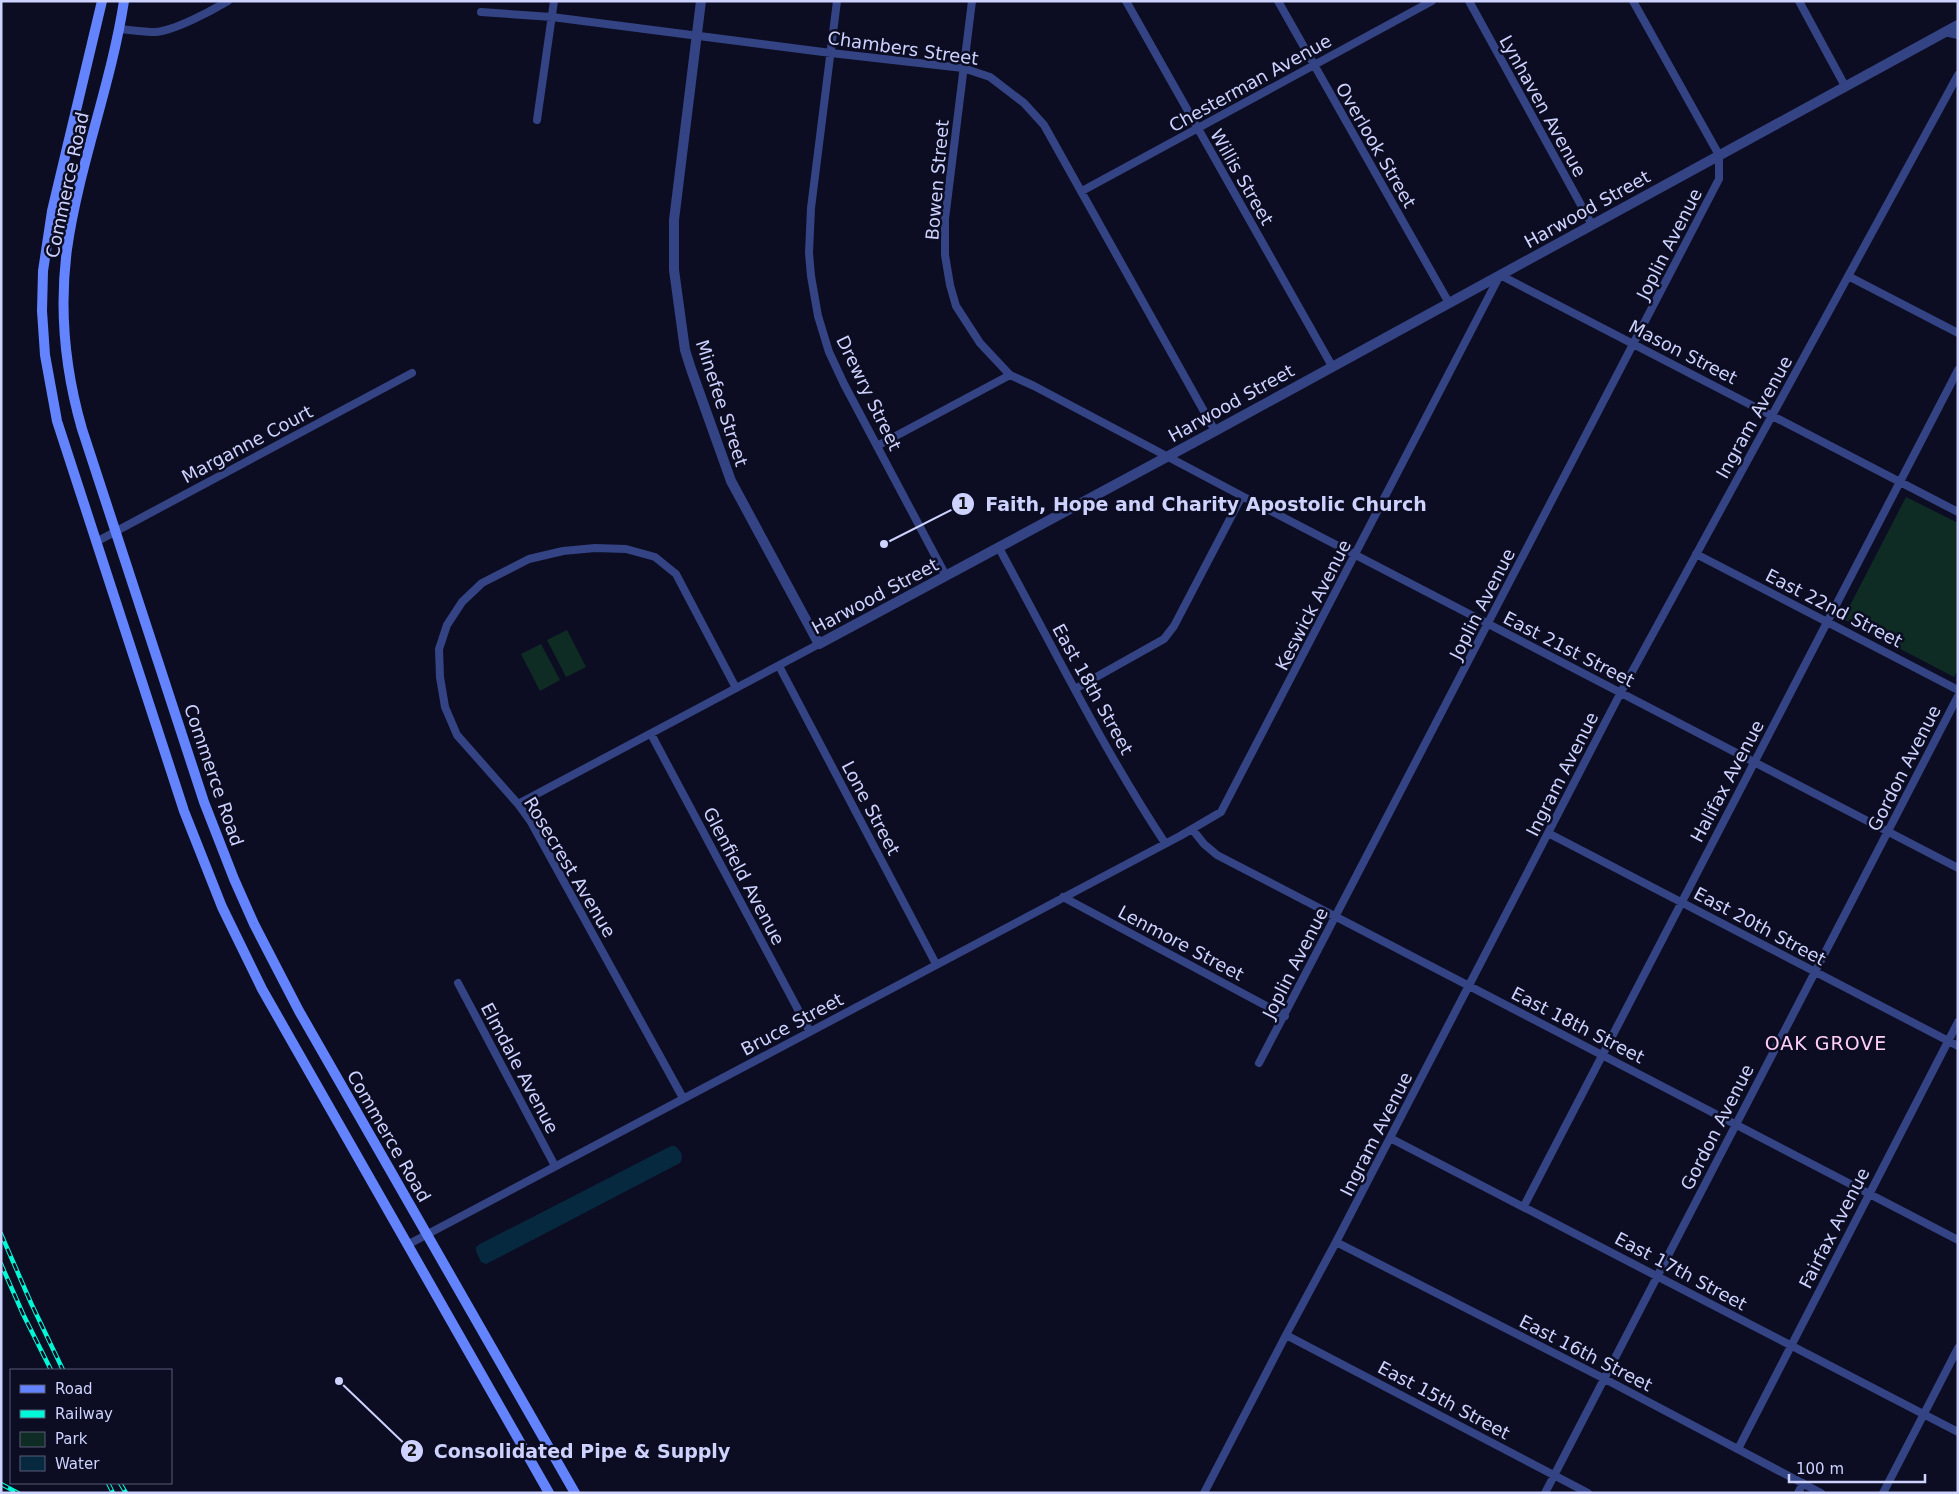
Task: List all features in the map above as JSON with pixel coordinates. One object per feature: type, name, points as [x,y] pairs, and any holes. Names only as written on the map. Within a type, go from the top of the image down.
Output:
[{"type":"main road","name":"Commerce Road","points":[[102,1],[52,211],[46,252],[42,291],[45,355],[53,406],[184,811],[229,924],[274,1012],[549,1493]]},
{"type":"main road","name":"Commerce Road","points":[[124,1],[119,29],[70,232],[66,264],[64,314],[67,362],[77,411],[204,802],[240,894],[264,946],[291,997],[575,1493]]},
{"type":"street","points":[[119,29],[156,32],[196,17],[228,1]]},
{"type":"street","points":[[537,120],[554,1]]},
{"type":"street","name":"Minefee Street","points":[[701,1],[673,239],[676,289],[685,350],[731,481],[820,644]]},
{"type":"street","name":"Drewry Street","points":[[837,1],[810,222],[811,276],[818,316],[830,352],[844,384],[946,576]]},
{"type":"street","name":"Bowen Street","points":[[972,1],[945,219],[947,268],[952,295],[963,319],[980,343],[1010,375],[1166,457]]},
{"type":"street","name":"Willis Street","points":[[1126,1],[1332,366]]},
{"type":"street","name":"Overlook Street","points":[[1278,1],[1449,303]]},
{"type":"street","name":"Chesterman Avenue","points":[[1082,191],[1432,1]]},
{"type":"street","name":"Lynhaven Avenue","points":[[1469,1],[1592,225]]},
{"type":"street","points":[[1633,1],[1719,155]]},
{"type":"street","points":[[1799,1],[1845,86]]},
{"type":"street","name":"Chambers Street","points":[[481,12],[552,17],[963,68],[990,77],[1024,103],[1044,125],[1215,431]]},
{"type":"street","name":"Harwood Street","points":[[518,804],[999,548],[1958,25]]},
{"type":"street","points":[[1944,32],[1958,35]]},
{"type":"street","name":"Ingram Avenue","points":[[1204,1493],[1621,692],[1958,75]]},
{"type":"street","name":"Joplin Avenue","points":[[1259,1063],[1719,179],[1719,155]]},
{"type":"street","name":"Mason Street","points":[[1500,275],[1958,512]]},
{"type":"street","name":"Keswick Avenue","points":[[1192,829],[1218,815],[1224,809],[1500,275]]},
{"type":"street","points":[[1848,276],[1958,333]]},
{"type":"street","name":"Halifax Avenue","points":[[1524,1206],[1958,370]]},
{"type":"street","name":"Marganne Court","points":[[96,542],[412,373]]},
{"type":"street","points":[[877,446],[1010,375]]},
{"type":"street","name":"East 21st Street","points":[[1166,457],[1958,868]]},
{"type":"street","points":[[1075,689],[1164,639],[1174,626],[1242,496]]},
{"type":"street","name":"Rosecrest Avenue","points":[[684,1098],[531,822],[518,804],[457,735],[445,707],[440,677],[439,649],[448,625],[462,602],[482,583],[529,560],[562,551],[594,548],[626,549],[654,557],[676,574],[736,688]]},
{"type":"street","name":"East 18th Street","points":[[999,548],[1075,689],[1146,815],[1165,843]]},
{"type":"street","name":"East 22nd Street","points":[[1696,554],[1958,690]]},
{"type":"street","name":"Lone Street","points":[[779,666],[936,964]]},
{"type":"street","name":"Gordon Avenue","points":[[1545,1493],[1958,696]]},
{"type":"street","name":"Glenfield Avenue","points":[[652,734],[810,1032]]},
{"type":"street","name":"East 18th Street","points":[[1192,829],[1204,844],[1217,855],[1958,1240]]},
{"type":"street","name":"Bruce Street","points":[[407,1245],[1192,829]]},
{"type":"street","name":"East 20th Street","points":[[1548,834],[1958,1046]]},
{"type":"street","name":"Lenmore Street","points":[[1062,897],[1285,1016]]},
{"type":"street","name":"Elmdale Avenue","points":[[458,984],[555,1166]]},
{"type":"street","name":"Fairfax Avenue","points":[[1738,1448],[1958,1022]]},
{"type":"street","name":"East 17th Street","points":[[1390,1138],[1958,1432]]},
{"type":"street","name":"East 16th Street","points":[[1336,1242],[1603,1378],[1821,1493]]},
{"type":"street","name":"East 15th Street","points":[[1286,1335],[1588,1493]]},
{"type":"street","points":[[1883,1493],[1958,1348]]},
{"type":"street","points":[[1798,1493],[1803,1484]]},
{"type":"green space","points":[[1906,497],[1958,523],[1958,670],[1954,677],[1843,619]]},
{"type":"green space","points":[[567,630],[586,667],[566,677],[547,640]]},
{"type":"green space","points":[[541,644],[560,680],[540,691],[521,654]]},
{"type":"water","points":[[671,1146],[675,1146],[680,1152],[682,1158],[680,1163],[486,1264],[481,1262],[476,1251],[476,1247],[480,1244]]},
{"type":"railway","points":[[1,1234],[63,1369]]},
{"type":"railway","points":[[1,1264],[50,1369]]},
{"type":"railway","points":[[1,1484],[18,1493]]},
{"type":"railway","points":[[108,1484],[113,1493]]},
{"type":"railway","points":[[121,1484],[126,1493]]},
{"type":"place","name":"Faith, Hope and Charity Apostolic Church","points":[[884,544]]},
{"type":"place","name":"Consolidated Pipe & Supply","points":[[339,1381]]},
{"type":"district","name":"OAK GROVE","points":[[1826,1043]]}]
